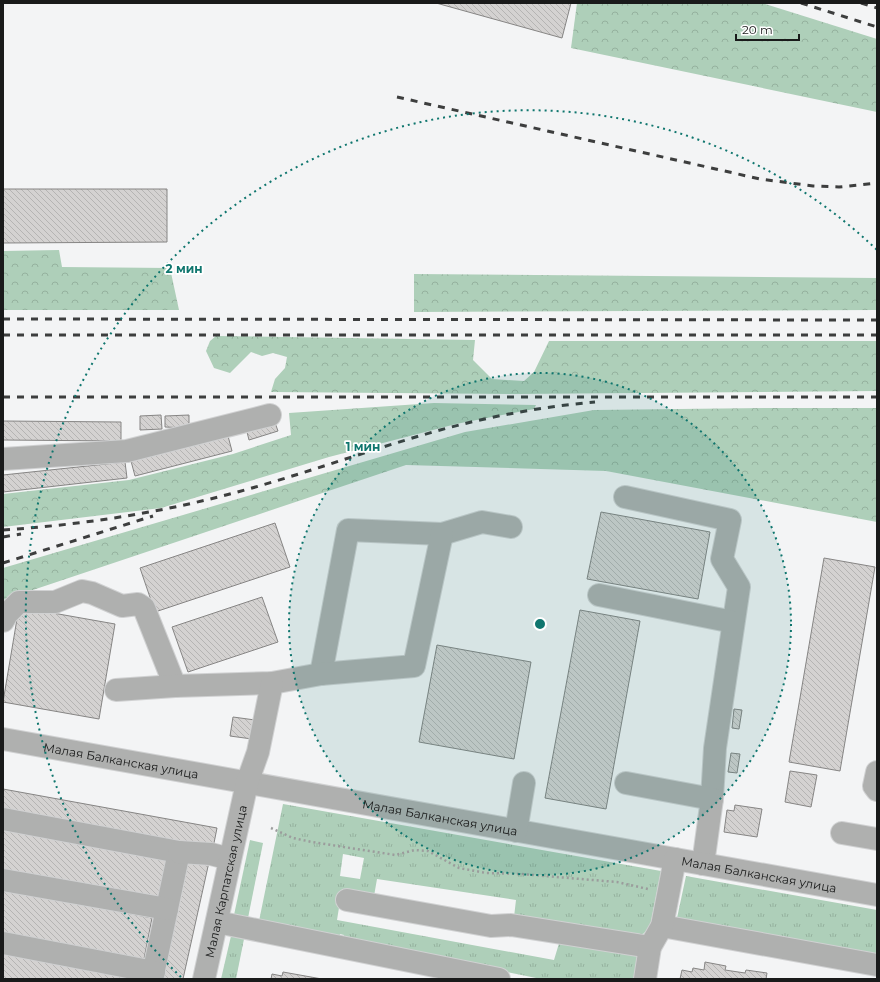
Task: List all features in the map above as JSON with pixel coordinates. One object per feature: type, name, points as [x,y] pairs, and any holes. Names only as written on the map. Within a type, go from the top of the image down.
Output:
[{"type":"street","points":[[3,459],[127,451],[270,415]]},
{"type":"street","points":[[625,498],[730,520],[722,559],[739,587],[715,748],[712,798],[703,864]]},
{"type":"street","points":[[321,674],[348,530],[442,534],[482,522],[511,527]]},
{"type":"street","points":[[116,690],[174,686],[272,683],[321,674],[414,666],[442,534]]},
{"type":"street","points":[[3,621],[7,614],[19,602],[55,602],[82,591],[92,593],[122,606],[138,604],[144,608],[174,686]]},
{"type":"street","points":[[599,596],[733,622]]},
{"type":"street","name":"Малая Карпатская улица","points":[[204,979],[247,783],[258,752],[272,683]]},
{"type":"street","name":"Малая Балканская улица","points":[[3,739],[877,895]]},
{"type":"street","points":[[877,772],[874,786],[877,790]]},
{"type":"street","points":[[516,831],[524,783]]},
{"type":"street","points":[[626,783],[712,798]]},
{"type":"street","points":[[3,819],[179,852],[211,854],[230,859]]},
{"type":"street","points":[[842,833],[877,839]]},
{"type":"street","points":[[3,943],[153,975],[179,852]]},
{"type":"street","points":[[645,979],[650,947],[662,926],[675,859]]},
{"type":"street","points":[[3,880],[167,909]]},
{"type":"street","points":[[347,900],[491,926],[511,925],[650,947]]},
{"type":"street","points":[[217,922],[499,979]]},
{"type":"street","points":[[662,926],[877,965]]},
{"type":"path","points":[[271,828],[293,838],[395,855],[415,850],[428,851],[459,868],[486,873],[520,874],[617,882],[668,894]]},
{"type":"green space","points":[[577,3],[762,3],[877,39],[877,112],[571,48]]},
{"type":"green space","points":[[59,250],[62,267],[170,268],[179,310],[3,310],[3,251]]},
{"type":"green space","points":[[414,274],[877,278],[877,310],[414,312]]},
{"type":"green space","points":[[216,336],[475,340],[473,360],[492,379],[524,381],[534,372],[549,341],[877,341],[877,391],[516,394],[271,392],[275,379],[285,368],[287,357],[273,353],[262,356],[251,352],[230,373],[214,368],[206,351],[210,341]]},
{"type":"green space","points":[[434,403],[536,405],[534,409],[456,424],[329,457],[161,508],[3,527],[3,494],[129,480],[233,454],[291,435],[289,413]]},
{"type":"green space","points":[[877,408],[877,522],[606,471],[406,465],[3,600],[3,568],[465,432],[594,410]]},
{"type":"green space","points":[[283,804],[661,871],[650,927],[641,936],[514,917],[516,900],[377,879],[374,896],[342,889],[337,920],[554,960],[560,940],[637,954],[639,959],[637,979],[541,979],[343,939],[344,935],[340,934],[339,938],[259,921]],"holes":[[[343,854],[364,858],[360,879],[340,876]]]},
{"type":"green space","points":[[250,840],[263,843],[248,918],[234,915]]},
{"type":"green space","points":[[686,876],[877,910],[877,957],[677,918]]},
{"type":"green space","points":[[231,936],[244,939],[236,979],[221,979]]},
{"type":"building","points":[[436,3],[571,3],[562,38]]},
{"type":"building","points":[[3,189],[167,189],[167,242],[3,243]]},
{"type":"building","points":[[161,415],[162,429],[140,430],[140,416]]},
{"type":"building","points":[[189,415],[189,428],[165,427],[165,416]]},
{"type":"building","points":[[274,420],[278,431],[249,440],[246,428]]},
{"type":"building","points":[[3,421],[121,422],[121,441],[3,440]]},
{"type":"building","points":[[228,436],[232,451],[135,476],[131,461]]},
{"type":"building","points":[[125,462],[127,478],[3,492],[3,475]]},
{"type":"building","points":[[601,512],[710,532],[698,599],[587,579]]},
{"type":"building","points":[[275,523],[290,567],[155,612],[140,568]]},
{"type":"building","points":[[824,558],[875,567],[840,771],[789,762]]},
{"type":"building","points":[[262,597],[278,642],[188,672],[172,627]]},
{"type":"building","points":[[19,607],[115,624],[99,719],[3,702]]},
{"type":"building","points":[[580,610],[640,621],[606,809],[545,798]]},
{"type":"building","points":[[437,645],[531,662],[514,759],[419,742]]},
{"type":"building","points":[[734,709],[742,710],[739,729],[732,728]]},
{"type":"building","points":[[233,717],[255,720],[252,739],[230,736]]},
{"type":"building","points":[[731,753],[740,754],[737,773],[728,772]]},
{"type":"building","points":[[790,771],[817,775],[811,807],[785,802]]},
{"type":"building","points":[[3,789],[217,828],[213,848],[3,810]]},
{"type":"building","points":[[735,805],[762,809],[757,837],[724,832],[727,810],[734,811]]},
{"type":"building","points":[[3,829],[168,859],[160,899],[3,870]]},
{"type":"building","points":[[189,858],[209,862],[183,979],[162,979]]},
{"type":"building","points":[[3,889],[152,918],[144,959],[3,932]]},
{"type":"building","points":[[3,953],[139,979],[3,979]]},
{"type":"building","points":[[705,962],[726,966],[725,970],[745,973],[746,970],[767,973],[766,979],[680,979],[682,970],[692,972],[693,968],[704,970]]},
{"type":"building","points":[[283,972],[322,979],[271,979],[272,974],[282,976]]},
{"type":"railway","points":[[801,3],[877,27]]},
{"type":"railway","points":[[861,3],[877,8]]},
{"type":"railway","points":[[397,97],[760,179],[813,186],[839,187],[877,183]]},
{"type":"railway","points":[[3,319],[877,320]]},
{"type":"railway","points":[[3,335],[877,335]]},
{"type":"railway","points":[[3,397],[877,397]]},
{"type":"railway","points":[[3,530],[87,522],[199,502],[255,487],[459,425],[526,411],[595,402]]},
{"type":"railway","points":[[3,563],[153,516]]},
{"type":"railway","points":[[3,537],[21,534]]}]
